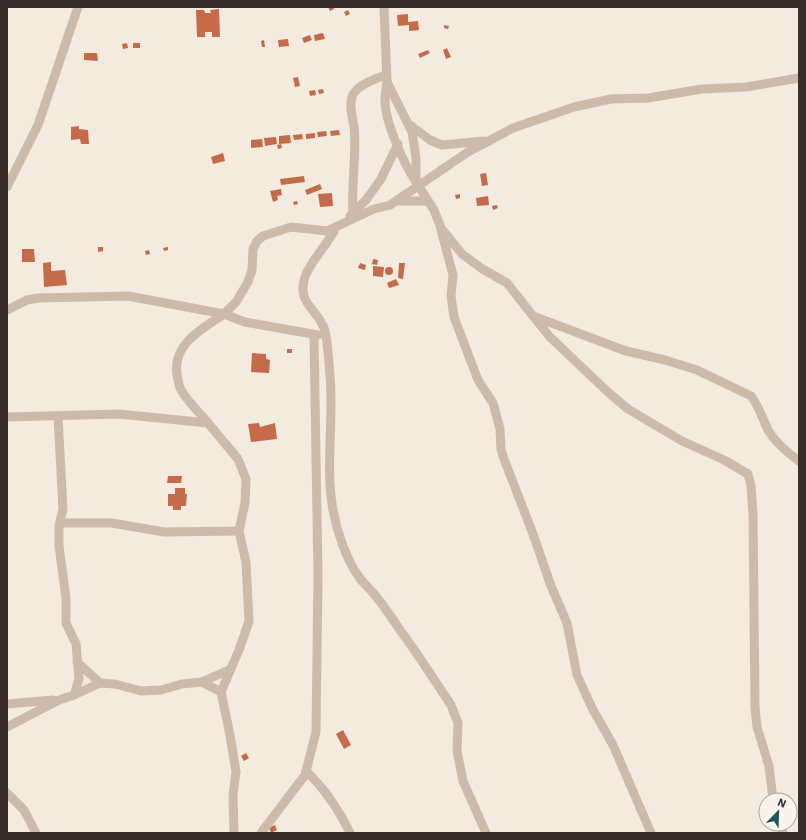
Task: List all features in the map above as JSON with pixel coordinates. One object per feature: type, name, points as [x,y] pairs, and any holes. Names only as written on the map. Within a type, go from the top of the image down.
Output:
[{"type":"street","points":[[7,187],[38,125],[78,7]]},
{"type":"street","points":[[384,7],[387,78],[386,109],[403,159],[438,218],[453,275],[451,296],[454,317],[478,380],[494,403],[500,428],[501,449],[504,459],[533,534],[550,586],[567,623],[577,675],[592,708],[613,745],[651,833]]},
{"type":"street","points":[[387,78],[410,125],[416,158],[417,184]]},
{"type":"street","points":[[350,217],[354,129],[351,102],[353,94],[362,86],[387,78]]},
{"type":"street","points":[[399,201],[417,184],[468,152],[513,128],[574,107],[611,99],[648,98],[702,89],[746,87],[799,78]]},
{"type":"street","points":[[410,125],[430,140],[442,145],[489,141]]},
{"type":"street","points":[[234,833],[233,795],[236,772],[230,735],[220,692],[231,669],[249,621],[246,562],[239,531],[244,503],[246,479],[238,459],[180,389],[176,367],[179,354],[184,344],[224,314],[236,302],[248,282],[252,270],[253,249],[263,236],[291,228],[327,231],[335,229],[350,217],[366,200],[381,178],[398,144]]},
{"type":"street","points":[[350,217],[399,201],[427,201]]},
{"type":"street","points":[[440,228],[462,254],[481,268],[507,282],[550,337],[628,409],[682,441],[724,460],[748,474],[751,486],[753,514],[755,708],[757,727],[769,766],[771,792]]},
{"type":"street","points":[[335,229],[329,242],[308,270],[304,286],[305,302],[321,320],[326,337],[332,399],[330,485],[333,510],[342,542],[359,576],[383,605],[451,705],[458,723],[457,751],[463,781],[486,833]]},
{"type":"street","points":[[7,310],[27,300],[38,298],[128,296],[224,314],[245,322],[326,337]]},
{"type":"street","points":[[533,316],[626,351],[665,360],[696,370],[751,396],[757,403],[760,415],[769,431],[798,459]]},
{"type":"street","points":[[261,833],[296,788],[306,771],[316,732],[318,568],[314,334]]},
{"type":"street","points":[[7,417],[58,417],[119,414],[208,423]]},
{"type":"street","points":[[58,417],[63,509],[60,523],[59,546],[66,598],[66,623],[76,644],[79,679],[74,695]]},
{"type":"street","points":[[60,523],[112,524],[164,532],[239,531]]},
{"type":"street","points":[[77,662],[100,683]]},
{"type":"street","points":[[7,727],[59,700],[100,683],[115,684],[141,691],[161,690],[182,684],[202,682],[231,669]]},
{"type":"street","points":[[202,682],[220,692]]},
{"type":"street","points":[[7,704],[59,700]]},
{"type":"street","points":[[306,771],[324,790],[340,812],[350,833]]},
{"type":"street","points":[[7,793],[24,810],[36,833]]},
{"type":"building","points":[[328,7],[333,7],[334,9],[330,11]]},
{"type":"building","points":[[219,9],[220,37],[212,37],[212,32],[205,32],[205,37],[197,37],[196,10],[204,10],[205,13],[211,13],[210,10]]},
{"type":"building","points":[[348,10],[350,14],[346,16],[344,12]]},
{"type":"building","points":[[408,14],[408,22],[418,21],[419,30],[409,31],[409,25],[398,26],[397,15]]},
{"type":"building","points":[[444,25],[449,26],[448,29],[444,28]]},
{"type":"building","points":[[323,33],[325,39],[315,41],[314,35]]},
{"type":"building","points":[[310,35],[312,40],[304,43],[302,38]]},
{"type":"building","points":[[288,39],[289,46],[279,47],[278,40]]},
{"type":"building","points":[[264,40],[265,47],[262,47],[261,41]]},
{"type":"building","points":[[127,43],[128,48],[123,49],[122,44]]},
{"type":"building","points":[[133,43],[140,43],[140,48],[133,48]]},
{"type":"building","points":[[447,48],[451,57],[446,59],[443,50]]},
{"type":"building","points":[[428,50],[430,53],[420,58],[418,54]]},
{"type":"building","points":[[84,53],[97,53],[98,61],[84,60]]},
{"type":"building","points":[[298,77],[300,86],[295,87],[293,78]]},
{"type":"building","points":[[323,89],[324,93],[319,94],[318,90]]},
{"type":"building","points":[[315,90],[316,95],[310,96],[309,91]]},
{"type":"building","points":[[79,126],[79,129],[88,130],[89,144],[81,144],[80,139],[71,140],[71,127]]},
{"type":"building","points":[[339,130],[340,135],[331,136],[330,131]]},
{"type":"building","points":[[326,131],[327,136],[318,137],[317,132]]},
{"type":"building","points":[[315,133],[315,138],[306,139],[306,134]]},
{"type":"building","points":[[302,134],[303,139],[294,140],[293,135]]},
{"type":"building","points":[[290,135],[291,143],[279,144],[279,136]]},
{"type":"building","points":[[276,137],[277,144],[265,146],[264,138]]},
{"type":"building","points":[[262,139],[263,147],[251,148],[251,140]]},
{"type":"building","points":[[281,144],[282,148],[278,149],[277,145]]},
{"type":"building","points":[[223,153],[225,161],[213,164],[211,157]]},
{"type":"building","points":[[486,173],[488,185],[482,186],[480,174]]},
{"type":"building","points":[[304,176],[305,182],[281,185],[280,179]]},
{"type":"building","points":[[320,184],[322,189],[307,195],[305,190]]},
{"type":"building","points":[[281,189],[282,195],[277,196],[278,200],[273,202],[270,191]]},
{"type":"building","points":[[332,193],[333,206],[320,207],[318,194]]},
{"type":"building","points":[[460,194],[460,198],[456,199],[455,195]]},
{"type":"building","points":[[488,196],[489,205],[477,206],[476,198]]},
{"type":"building","points":[[297,201],[298,204],[294,205],[293,202]]},
{"type":"building","points":[[497,205],[498,208],[493,210],[492,206]]},
{"type":"building","points":[[98,247],[103,247],[103,251],[98,252]]},
{"type":"building","points":[[168,247],[168,250],[164,251],[163,248]]},
{"type":"building","points":[[22,249],[34,249],[35,262],[22,262]]},
{"type":"building","points":[[149,250],[150,254],[146,255],[145,251]]},
{"type":"building","points":[[373,259],[378,260],[377,265],[372,264]]},
{"type":"building","points":[[51,262],[51,271],[65,270],[67,285],[44,287],[43,263]]},
{"type":"building","points":[[360,263],[366,265],[365,270],[358,268]]},
{"type":"building","points":[[399,263],[405,263],[403,279],[398,278]]},
{"type":"building","points":[[373,266],[384,267],[383,277],[373,276]]},
{"type":"building","points":[[387,267],[391,267],[393,271],[391,275],[387,275],[385,273],[385,269]]},
{"type":"building","points":[[396,279],[399,285],[389,288],[387,283]]},
{"type":"building","points":[[287,349],[292,349],[292,353],[287,353]]},
{"type":"building","points":[[252,353],[266,354],[266,359],[270,360],[269,373],[251,372]]},
{"type":"building","points":[[259,423],[260,427],[275,423],[277,439],[251,442],[248,424]]},
{"type":"building","points":[[168,476],[182,476],[181,483],[167,483]]},
{"type":"building","points":[[175,488],[185,488],[185,494],[187,494],[186,506],[181,506],[181,510],[173,510],[173,506],[168,506],[168,494],[175,494]]},
{"type":"building","points":[[343,730],[351,745],[344,749],[336,734]]},
{"type":"building","points":[[246,753],[249,758],[244,761],[241,756]]},
{"type":"building","points":[[275,825],[277,830],[271,833],[269,828]]}]
